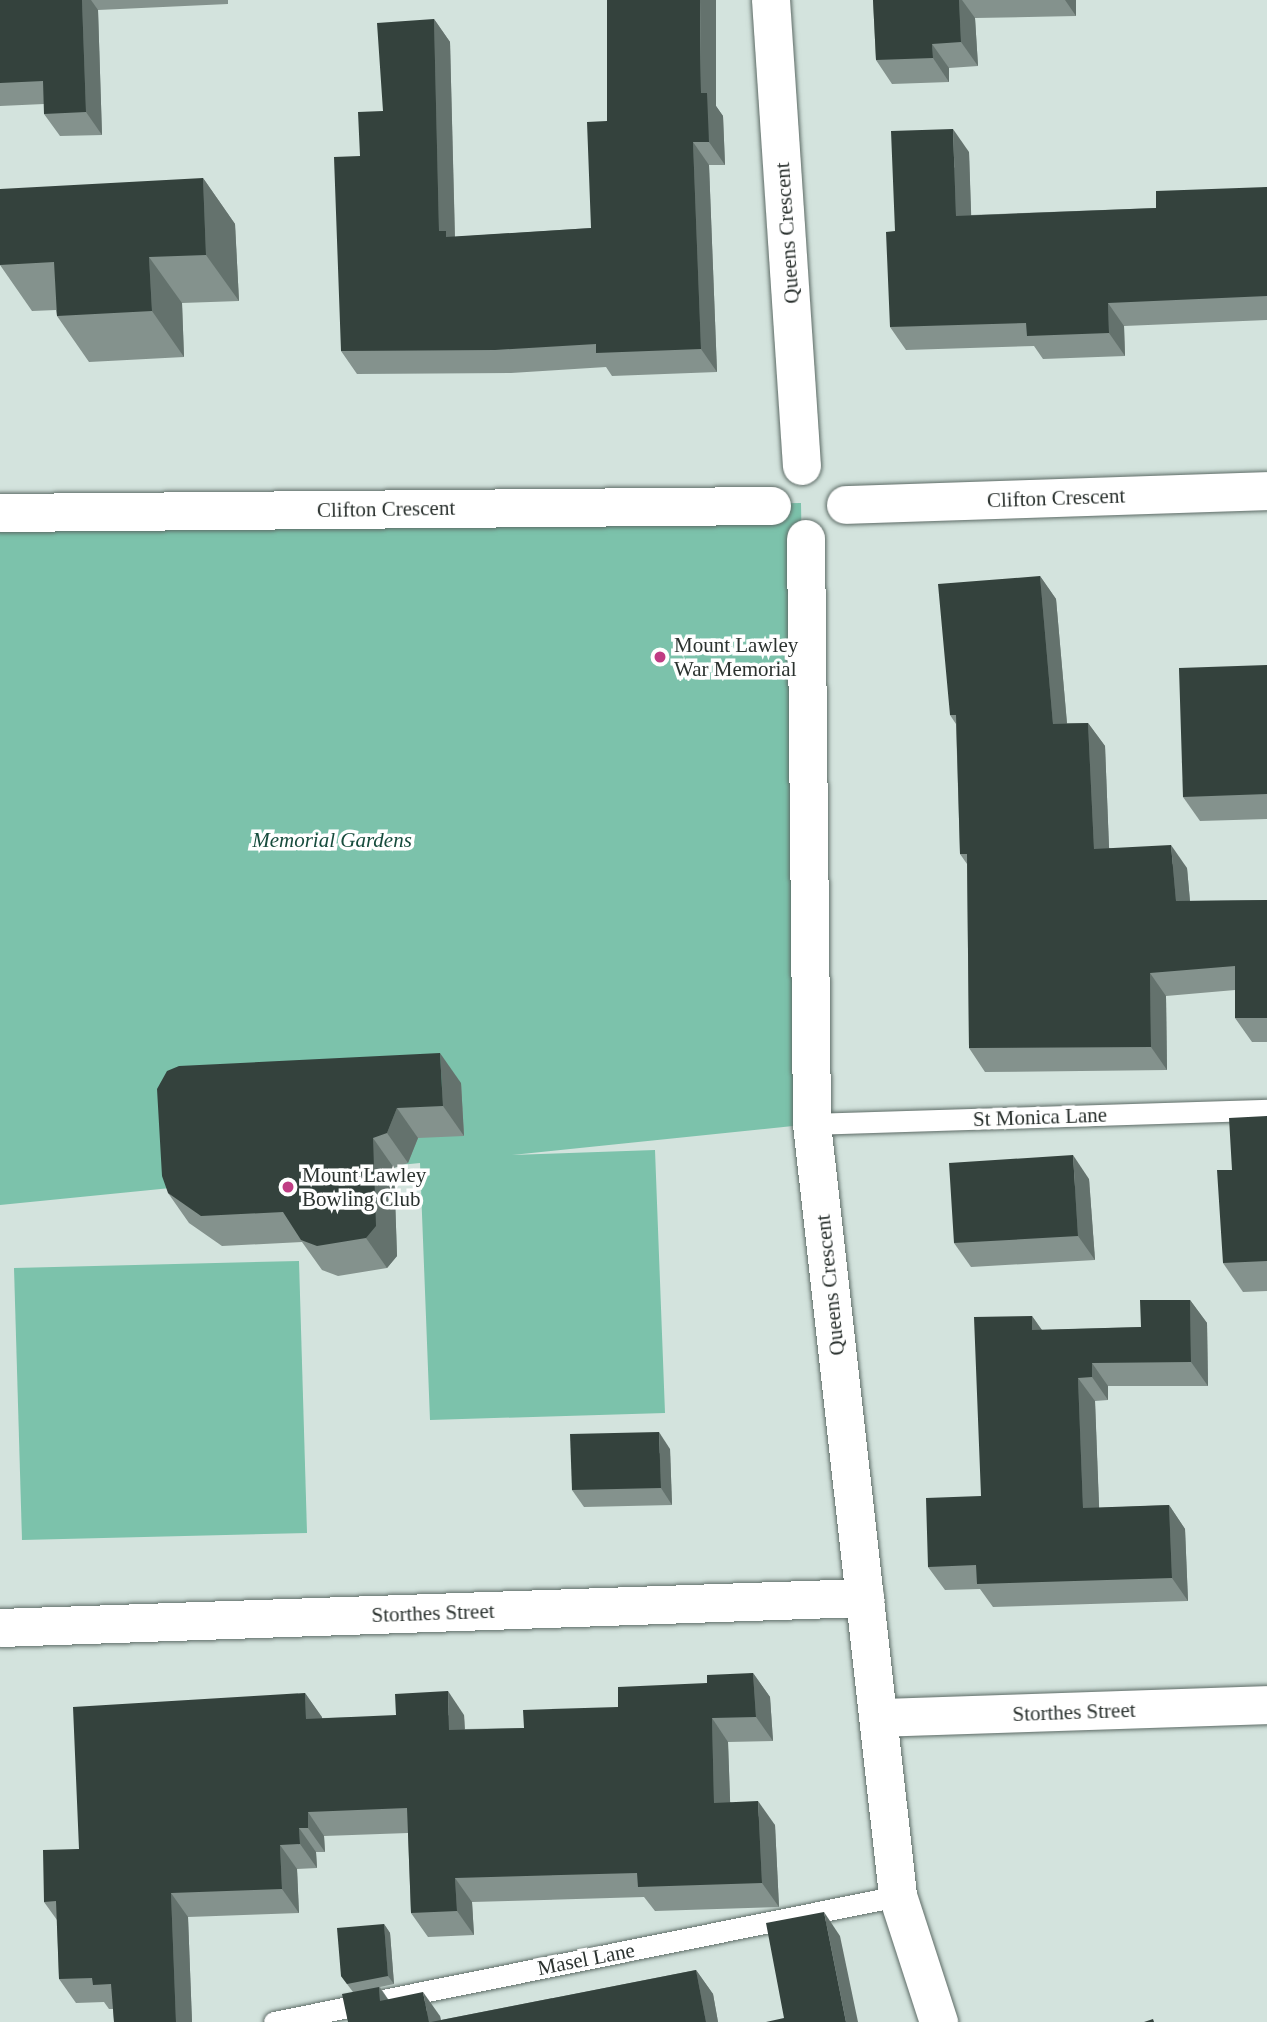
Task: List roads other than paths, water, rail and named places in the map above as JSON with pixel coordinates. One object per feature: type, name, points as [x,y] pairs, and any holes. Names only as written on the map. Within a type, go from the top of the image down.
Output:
[{"type":"street","name":"Queens Crescent","points":[[771,0],[802,466]]},
{"type":"street","points":[[802,466],[824,468],[834,475],[846,505],[837,526],[806,539],[783,528],[772,506],[776,485],[792,469],[802,466]]},
{"type":"street","name":"Clifton Crescent","points":[[846,505],[1267,491]]},
{"type":"street","name":"Clifton Crescent","points":[[0,513],[772,506]]},
{"type":"street","name":"Queens Crescent","points":[[806,539],[812,1124],[898,1896],[939,2022]]},
{"type":"street","name":"Storthes Street","points":[[0,1628],[865,1598]]},
{"type":"street","name":"Storthes Street","points":[[880,1718],[1267,1705]]},
{"type":"lane","name":"St Monica Lane","points":[[812,1124],[1267,1110]]},
{"type":"lane","name":"Masel Lane","points":[[274,2022],[898,1896]]},
{"type":"place","name":"Mount Lawley War Memorial","points":[[660,657]]},
{"type":"place","name":"Mount Lawley Bowling Club","points":[[288,1187]]},
{"type":"park label","name":"Memorial Gardens","points":[[332,840]]}]
